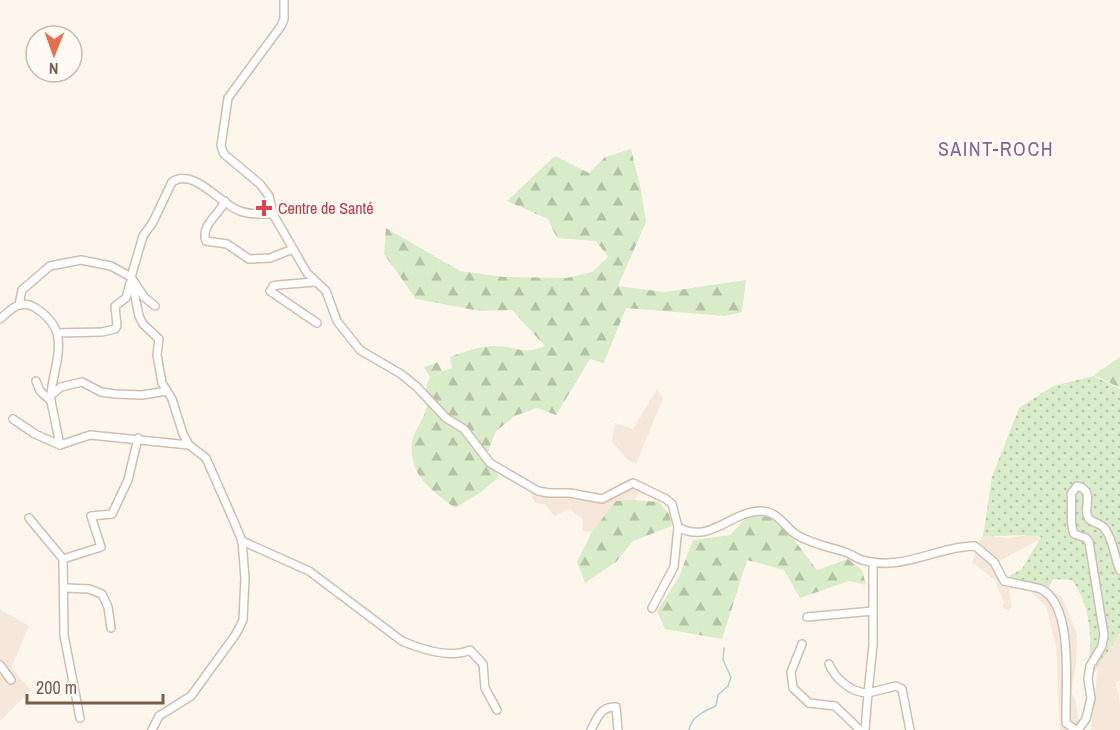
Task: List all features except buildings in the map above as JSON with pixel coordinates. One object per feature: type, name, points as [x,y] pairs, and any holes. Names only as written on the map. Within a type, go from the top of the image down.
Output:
[{"type":"street","points":[[284,0],[284,19],[228,98],[220,146],[224,154],[248,173],[269,195],[273,214],[293,249],[315,282],[326,291],[334,315],[360,350],[417,387],[446,418],[464,429],[490,464],[538,491],[570,493],[602,499],[633,483],[672,504],[678,527],[674,567],[652,608]]},
{"type":"street","points":[[57,333],[102,332],[117,326],[115,306],[126,298],[143,237],[153,222],[172,182],[177,179],[192,181],[238,211],[273,214]]},
{"type":"street","points":[[225,201],[204,234],[206,241],[227,244],[249,259],[270,258],[293,249]]},
{"type":"street","points":[[19,304],[22,290],[55,263],[95,262],[131,277],[144,297],[155,306]]},
{"type":"street","points":[[131,277],[142,324],[159,339],[159,368],[167,391],[189,444],[206,458],[242,541],[245,567],[243,621],[191,696],[159,717],[152,730]]},
{"type":"street","points":[[315,282],[278,285],[273,286],[270,291],[316,323]]},
{"type":"street","points":[[0,319],[19,304],[27,304],[39,310],[57,333],[57,356],[50,396],[60,446]]},
{"type":"street","points":[[36,381],[40,392],[50,396]]},
{"type":"street","points":[[50,396],[61,387],[82,382],[101,392],[116,394],[142,395],[167,391]]},
{"type":"street","points":[[14,419],[35,434],[60,446],[90,435],[189,444]]},
{"type":"street","points":[[63,559],[101,547],[91,516],[112,514],[128,480],[138,438]]},
{"type":"street","points":[[678,527],[688,532],[705,533],[742,516],[762,511],[776,515],[796,535],[810,542],[873,562],[917,560],[975,546],[996,565],[1004,581],[1043,590],[1061,612],[1065,636],[1066,723],[1077,730],[1086,719],[1091,698],[1088,679],[1090,666],[1102,646],[1104,625],[1089,542],[1086,538],[1074,534],[1071,528],[1073,517],[1071,494],[1077,486],[1083,488],[1088,495],[1087,515],[1090,520],[1104,527],[1113,544],[1120,570]]},
{"type":"street","points":[[29,518],[63,559],[64,635],[81,718]]},
{"type":"street","points":[[242,541],[309,571],[402,641],[418,648],[459,655],[470,650],[483,664],[485,688],[497,710]]},
{"type":"street","points":[[865,730],[873,611],[873,562]]},
{"type":"street","points":[[65,588],[88,589],[102,594],[108,606],[111,628]]},
{"type":"street","points":[[807,617],[873,611]]},
{"type":"street","points":[[802,644],[791,672],[793,688],[809,703],[835,706],[860,730]]},
{"type":"street","points":[[829,664],[856,692],[868,693],[897,686],[902,689],[910,730]]},
{"type":"street","points":[[0,665],[11,680]]},
{"type":"street","points":[[591,730],[600,712],[609,706],[616,707],[618,730]]},
{"type":"shaded area","points":[[657,389],[663,398],[636,464],[628,460],[612,442],[615,423],[633,429]]},
{"type":"shaded area","points":[[631,486],[642,488],[635,500],[616,502],[592,532],[582,531],[583,519],[570,509],[554,516],[545,504],[535,503],[530,492],[539,497],[571,496],[601,502]]},
{"type":"shaded area","points":[[1034,534],[1040,539],[998,562],[1006,577],[1041,583],[1062,597],[1077,634],[1076,663],[1071,692],[1076,701],[1079,724],[1083,730],[1060,730],[1056,646],[1046,606],[1029,590],[1009,589],[1012,607],[1008,610],[1002,607],[1004,603],[995,580],[972,562],[982,536],[1009,538]]},
{"type":"shaded area","points":[[0,609],[29,626],[11,668],[31,690],[0,721]]},
{"type":"shaded area","points":[[1120,633],[1120,680],[1116,683],[1120,702],[1120,730],[1091,730],[1098,667]]},
{"type":"green space","points":[[631,149],[646,222],[618,286],[664,292],[746,280],[742,312],[725,316],[626,308],[604,363],[590,359],[556,415],[537,408],[515,416],[496,431],[487,454],[499,477],[481,492],[455,508],[423,481],[414,464],[412,442],[424,416],[426,388],[430,377],[424,367],[438,362],[442,371],[452,368],[450,357],[483,347],[503,346],[530,350],[545,346],[512,310],[480,311],[416,299],[384,254],[386,228],[460,271],[504,277],[566,278],[592,272],[608,257],[596,241],[557,238],[548,219],[507,201],[555,156],[589,173],[605,157]]},
{"type":"green space","points":[[1120,357],[1120,388],[1094,375]]},
{"type":"green space","points":[[1094,376],[1120,389],[1120,633],[1085,687],[1090,632],[1085,605],[1072,580],[1053,579],[1049,587],[1007,577],[1022,569],[1041,537],[1030,535],[983,536],[992,477],[1019,408],[1053,386]]},
{"type":"green space","points":[[616,501],[659,502],[669,514],[672,526],[633,541],[616,562],[585,583],[577,562],[592,532]]},
{"type":"green space","points":[[766,514],[789,533],[817,570],[848,559],[862,570],[866,585],[849,581],[800,598],[784,570],[747,560],[722,639],[665,629],[657,611],[679,577],[693,540],[730,535],[747,517]]},
{"type":"waterway","points":[[689,730],[695,718],[716,706],[718,695],[728,686],[731,677],[723,660],[724,648]]},
{"type":"place","name":"Centre de Santé","points":[[264,208]]},
{"type":"district","name":"SAINT-ROCH","points":[[996,148]]}]
